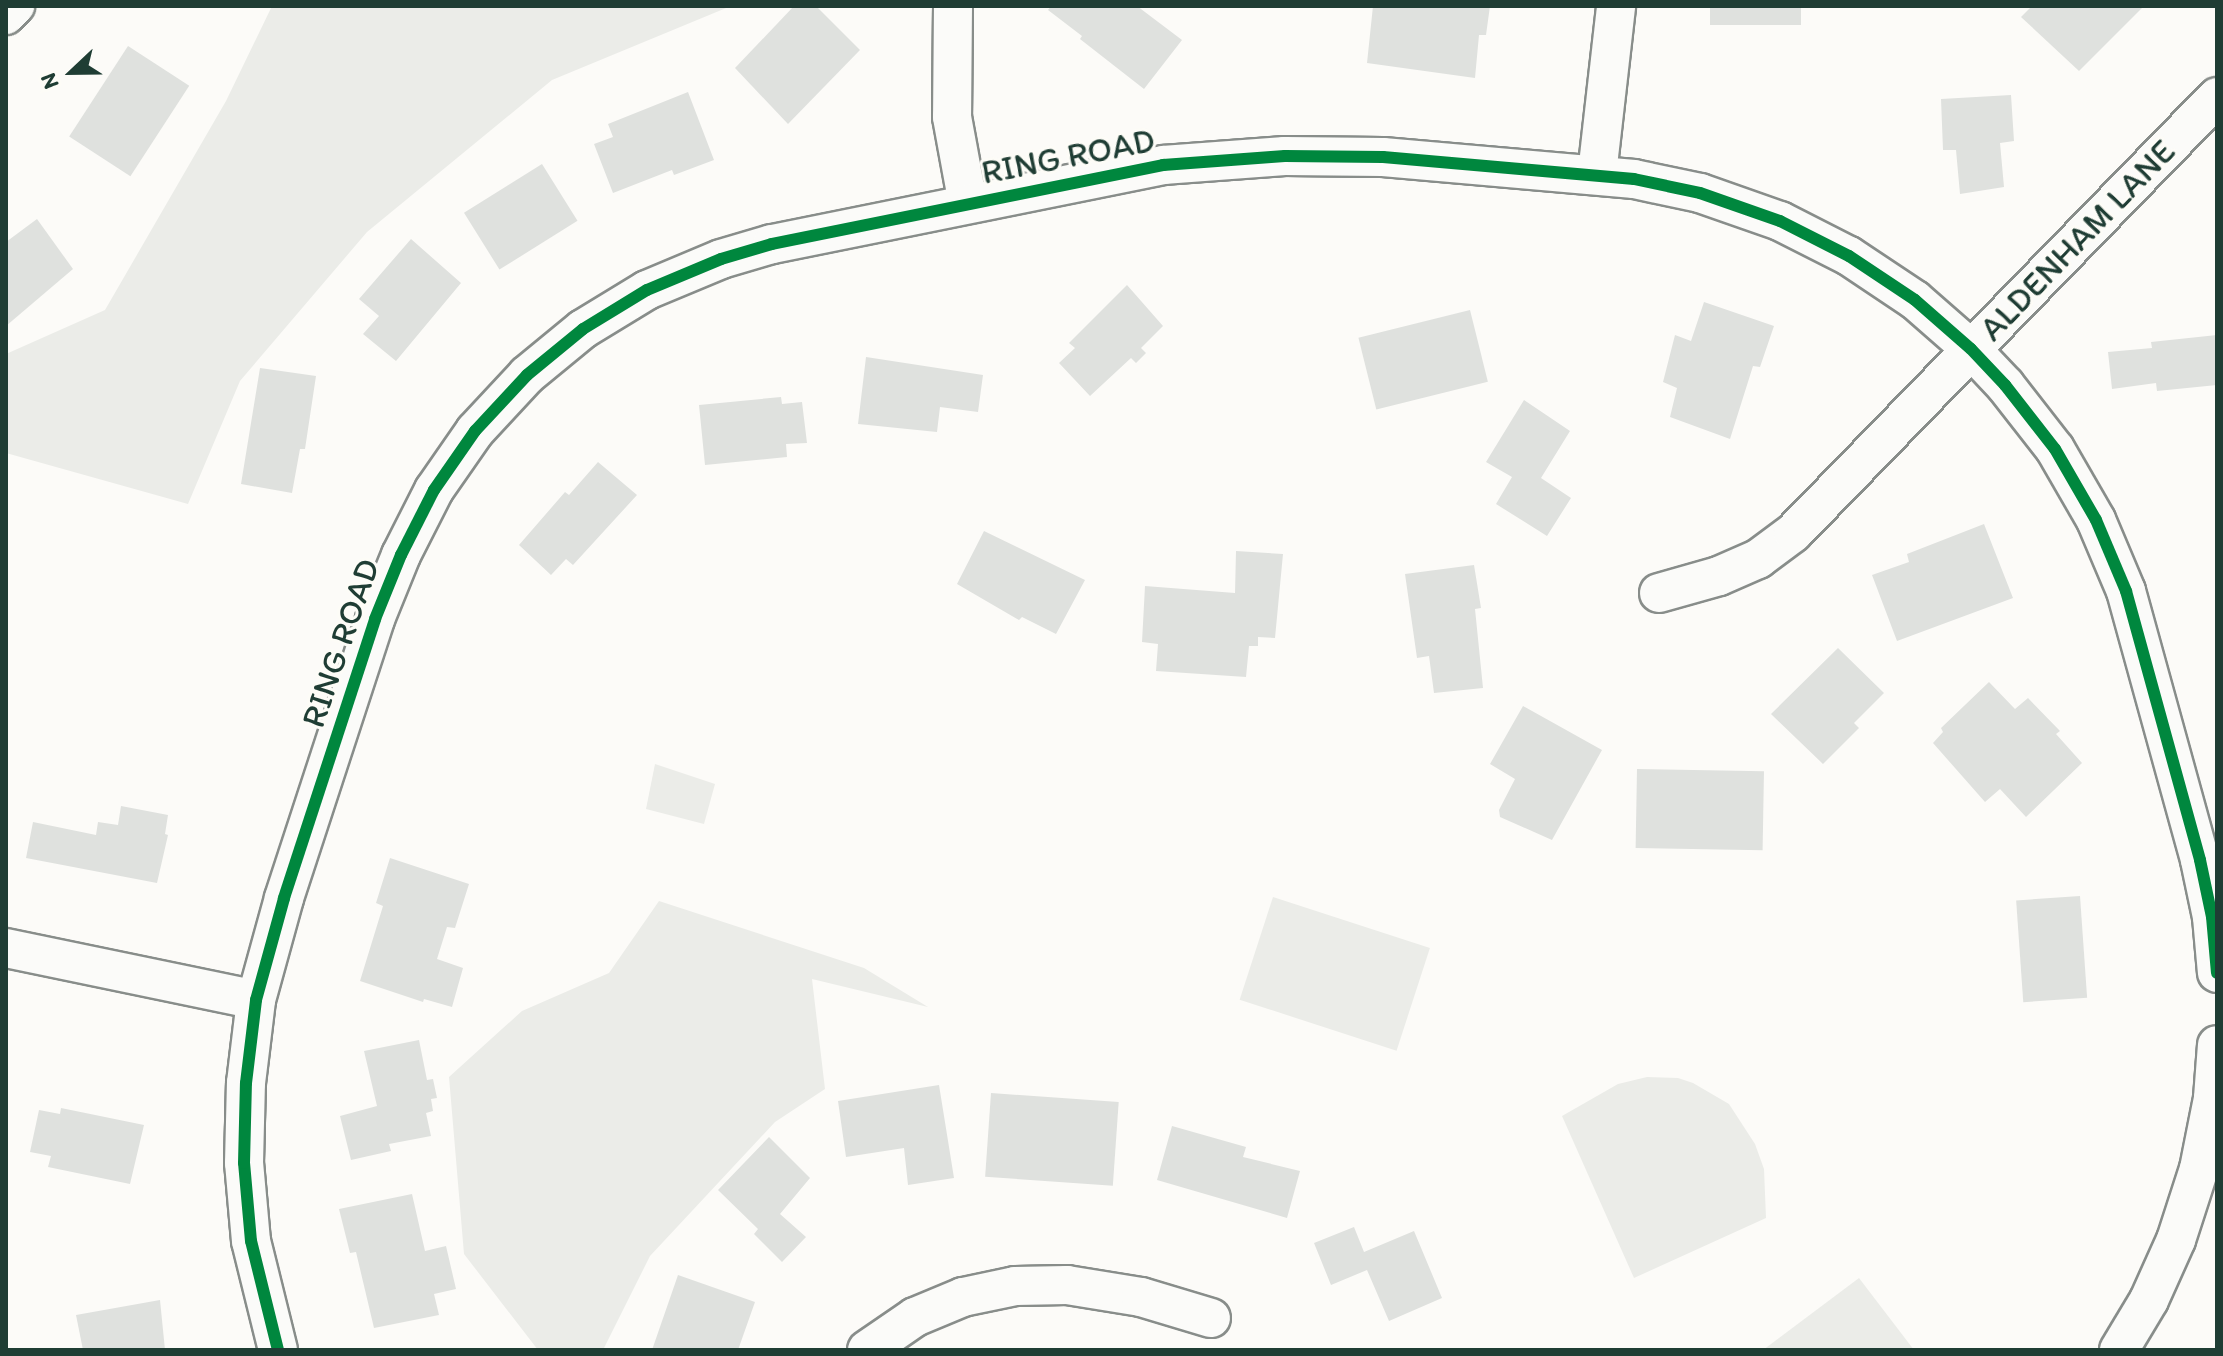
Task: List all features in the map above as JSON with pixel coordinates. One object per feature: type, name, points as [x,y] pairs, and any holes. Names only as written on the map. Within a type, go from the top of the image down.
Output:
[{"type":"street","points":[[6,15],[15,6]]},
{"type":"street","points":[[953,6],[952,117],[968,204]]},
{"type":"street","points":[[1597,174],[1616,6]]},
{"type":"street","name":"ALDENHAM LANE","points":[[1659,593],[1719,576],[1758,559],[1793,533],[2217,97]]},
{"type":"street","name":"RING ROAD","points":[[278,1350],[251,1241],[244,1163],[246,1083],[256,1000],[284,898],[375,619],[401,555],[434,490],[475,431],[527,375],[583,329],[647,290],[721,259],[772,244],[1163,165],[1285,156],[1383,157],[1597,174],[1700,193],[1780,221],[1849,256],[1915,300],[1971,349],[2005,385],[2055,449],[2096,520],[2126,591],[2200,860],[2212,917],[2217,973]]},
{"type":"street","points":[[6,948],[256,1000]]},
{"type":"street","points":[[2119,1350],[2149,1300],[2176,1240],[2199,1169],[2213,1098],[2217,1045]]},
{"type":"street","points":[[867,1350],[915,1317],[963,1297],[1015,1286],[1082,1287],[1141,1297],[1211,1318]]},
{"type":"shaded area","points":[[272,6],[731,6],[552,80],[367,232],[240,381],[188,504],[6,453],[6,354],[105,310],[226,101]]},
{"type":"shaded area","points":[[655,764],[715,784],[704,824],[646,809]]},
{"type":"shaded area","points":[[1273,897],[1430,948],[1397,1051],[1240,1000]]},
{"type":"shaded area","points":[[659,901],[864,968],[928,1007],[812,979],[825,1089],[775,1122],[650,1256],[603,1350],[538,1350],[464,1254],[449,1077],[522,1011],[609,973]]},
{"type":"shaded area","points":[[1647,1077],[1678,1078],[1729,1104],[1755,1144],[1764,1169],[1766,1218],[1634,1278],[1562,1116],[1618,1084]]},
{"type":"shaded area","points":[[1859,1278],[1914,1350],[1763,1350]]},
{"type":"building","points":[[794,6],[816,6],[860,50],[788,124],[735,68]]},
{"type":"building","points":[[1051,6],[1137,6],[1182,40],[1144,89],[1080,39],[1082,36],[1048,10]]},
{"type":"building","points":[[1373,6],[1490,6],[1486,35],[1479,35],[1475,78],[1367,63]]},
{"type":"building","points":[[1710,6],[1801,6],[1801,25],[1710,25]]},
{"type":"building","points":[[2032,6],[2144,6],[2079,71],[2021,17]]},
{"type":"building","points":[[128,46],[189,86],[130,176],[69,137]]},
{"type":"building","points":[[688,92],[714,160],[674,175],[672,170],[613,193],[594,144],[613,137],[608,124]]},
{"type":"building","points":[[2011,95],[2014,141],[2000,143],[2004,187],[1960,194],[1956,150],[1943,150],[1941,99]]},
{"type":"building","points":[[542,164],[578,221],[499,270],[464,213]]},
{"type":"building","points":[[37,219],[73,269],[6,326],[6,242]]},
{"type":"building","points":[[411,239],[461,283],[396,361],[363,334],[379,316],[359,299]]},
{"type":"building","points":[[1127,285],[1163,326],[1141,348],[1146,353],[1136,363],[1131,358],[1090,396],[1059,363],[1075,348],[1069,343]]},
{"type":"building","points":[[1704,302],[1774,326],[1760,367],[1753,366],[1730,439],[1670,417],[1677,388],[1663,382],[1675,335],[1691,341]]},
{"type":"building","points":[[1470,310],[1488,382],[1376,410],[1358,338]]},
{"type":"building","points":[[2217,335],[2217,385],[2157,391],[2156,383],[2112,389],[2108,352],[2152,348],[2151,342]]},
{"type":"building","points":[[866,357],[983,375],[978,412],[940,407],[937,432],[858,424]]},
{"type":"building","points":[[260,368],[316,376],[305,449],[300,449],[292,493],[241,484]]},
{"type":"building","points":[[781,397],[782,404],[802,402],[807,443],[786,444],[787,457],[705,465],[699,405]]},
{"type":"building","points":[[1524,400],[1570,431],[1541,478],[1571,498],[1547,536],[1496,504],[1512,477],[1486,462]]},
{"type":"building","points":[[598,462],[637,495],[573,565],[566,559],[551,575],[519,545],[565,492],[569,495]]},
{"type":"building","points":[[1984,524],[2013,598],[1897,641],[1872,575],[1909,562],[1907,554]]},
{"type":"building","points":[[984,531],[1085,580],[1056,634],[1022,617],[1019,620],[957,584]]},
{"type":"building","points":[[1236,551],[1283,554],[1275,638],[1258,637],[1258,646],[1249,646],[1246,677],[1156,671],[1158,644],[1142,642],[1145,586],[1235,593]]},
{"type":"building","points":[[1474,565],[1481,608],[1475,609],[1483,688],[1434,693],[1429,656],[1417,658],[1405,574]]},
{"type":"building","points":[[1838,648],[1884,693],[1854,723],[1859,728],[1823,764],[1771,714]]},
{"type":"building","points":[[1989,682],[2015,709],[2028,698],[2060,731],[2056,734],[2082,763],[2026,817],[2000,789],[1985,802],[1933,743],[1943,732],[1941,728]]},
{"type":"building","points":[[1523,706],[1602,750],[1552,840],[1500,817],[1499,810],[1515,779],[1490,764]]},
{"type":"building","points":[[1637,769],[1764,771],[1763,850],[1636,848]]},
{"type":"building","points":[[121,806],[168,815],[165,834],[168,835],[157,883],[26,858],[33,822],[96,835],[98,822],[118,825]]},
{"type":"building","points":[[390,858],[469,884],[455,928],[447,927],[437,959],[463,968],[452,1007],[424,999],[423,1002],[360,981],[383,906],[376,903]]},
{"type":"building","points":[[2080,896],[2087,998],[2023,1002],[2016,900]]},
{"type":"building","points":[[419,1040],[427,1080],[433,1079],[437,1098],[431,1099],[433,1111],[426,1113],[431,1136],[389,1144],[391,1151],[351,1160],[340,1116],[377,1106],[364,1051]]},
{"type":"building","points":[[939,1085],[954,1178],[908,1185],[904,1148],[846,1157],[838,1101]]},
{"type":"building","points":[[991,1093],[1119,1102],[1113,1186],[985,1177]]},
{"type":"building","points":[[61,1108],[144,1125],[130,1184],[48,1167],[51,1156],[30,1152],[39,1110],[60,1114]]},
{"type":"building","points":[[1172,1126],[1246,1147],[1243,1157],[1300,1171],[1287,1218],[1157,1180]]},
{"type":"building","points":[[769,1137],[810,1178],[780,1214],[806,1237],[782,1262],[754,1234],[758,1229],[718,1190]]},
{"type":"building","points":[[412,1194],[425,1251],[446,1246],[456,1289],[434,1294],[439,1315],[374,1328],[356,1252],[350,1253],[339,1209]]},
{"type":"building","points":[[1354,1227],[1364,1252],[1414,1231],[1442,1298],[1389,1321],[1367,1270],[1331,1285],[1314,1243]]},
{"type":"building","points":[[678,1275],[755,1302],[738,1350],[652,1350]]},
{"type":"building","points":[[160,1300],[165,1350],[83,1350],[76,1315]]},
{"type":"cycle path","points":[[278,1350],[251,1241],[244,1163],[246,1083],[256,1000],[284,898],[375,619],[401,555],[434,490],[475,431],[527,375],[583,329],[647,290],[721,259],[772,244],[1163,165],[1285,156],[1383,157],[1634,179],[1700,193],[1780,221],[1849,256],[1915,300],[1971,349],[2005,385],[2055,449],[2096,520],[2126,591],[2200,860],[2212,917],[2217,973]]}]
